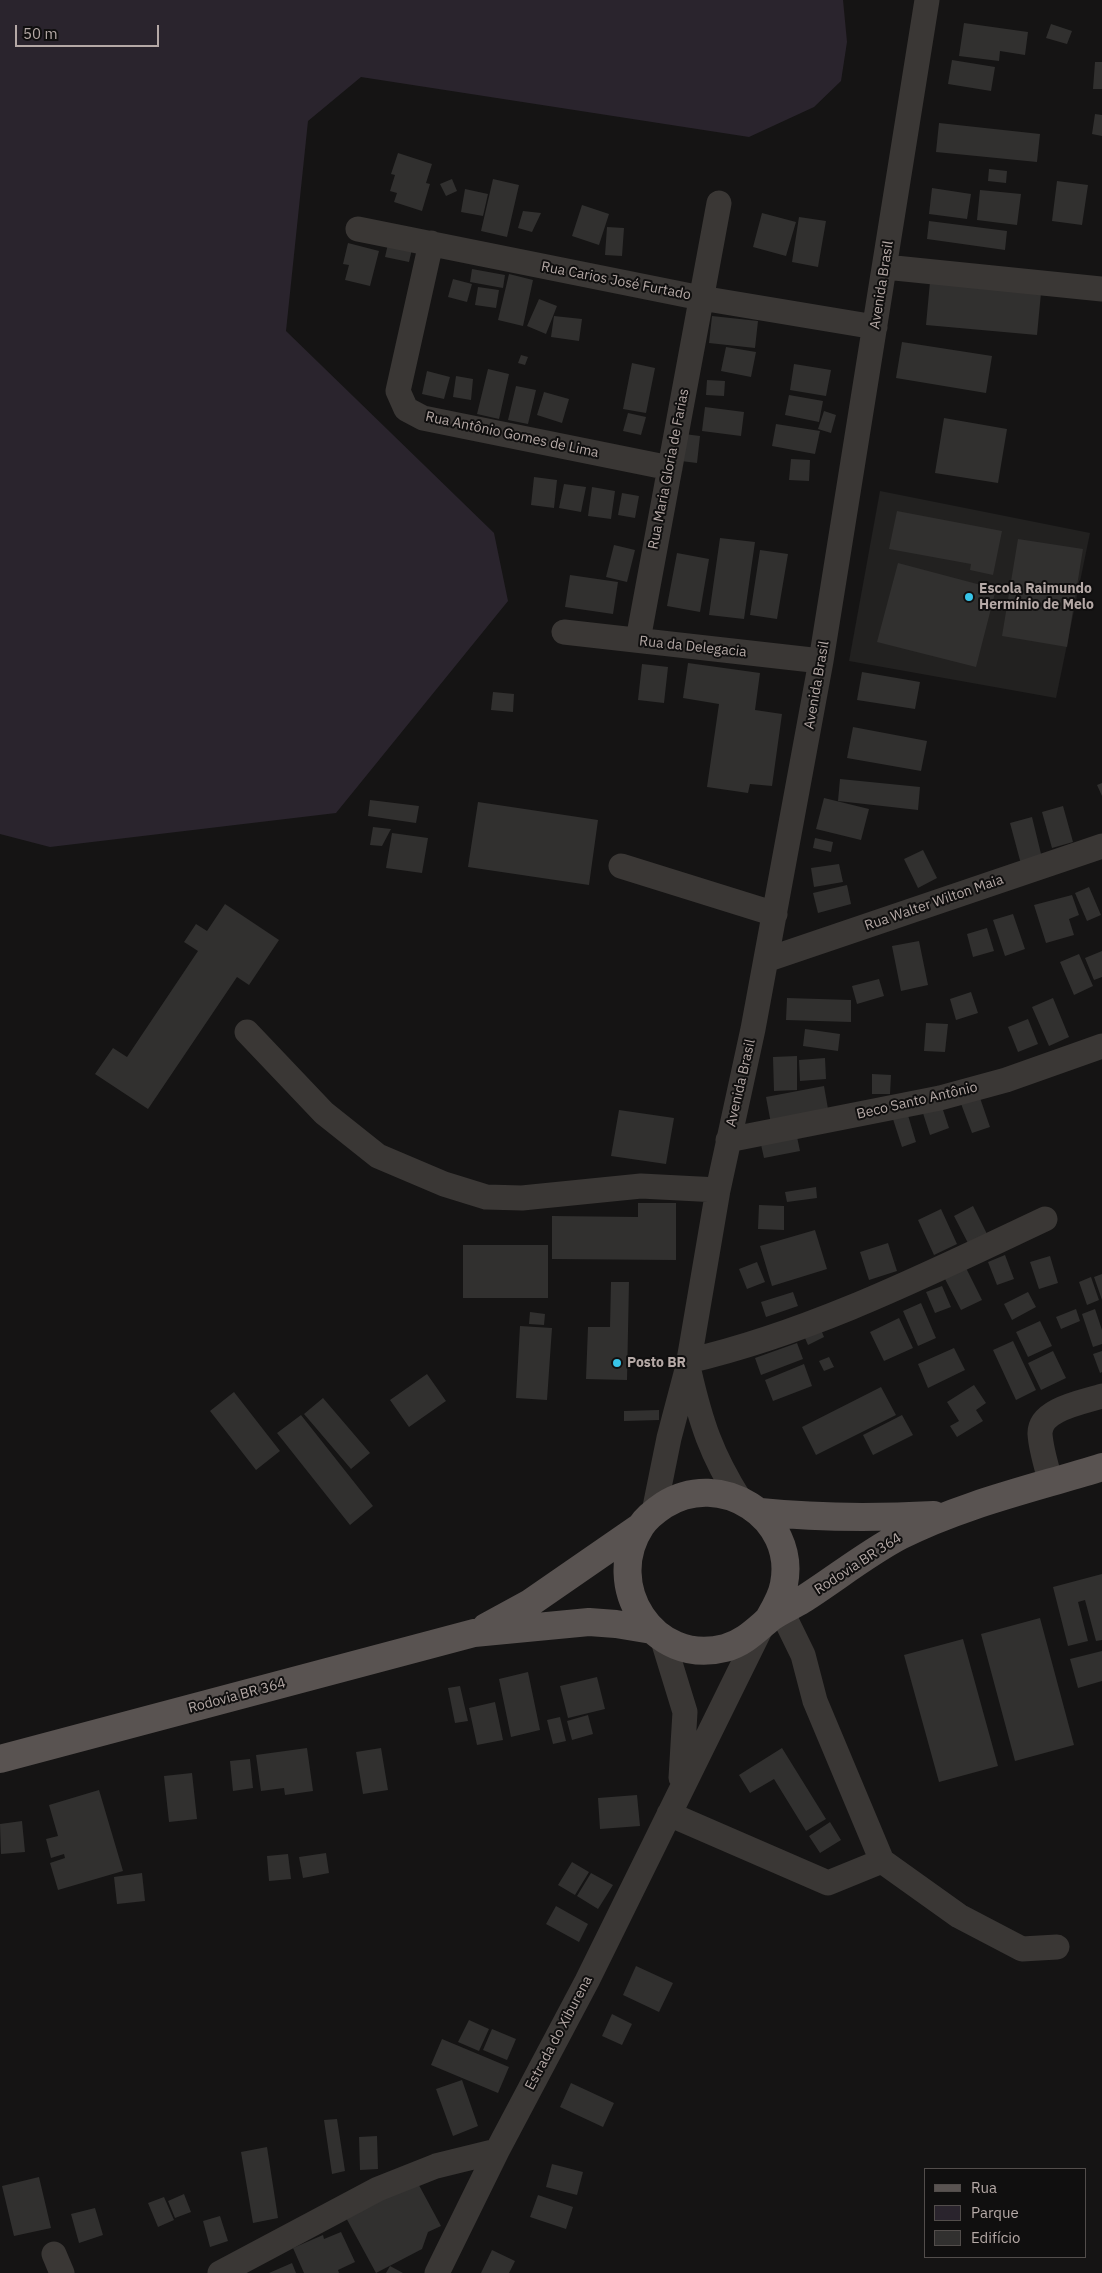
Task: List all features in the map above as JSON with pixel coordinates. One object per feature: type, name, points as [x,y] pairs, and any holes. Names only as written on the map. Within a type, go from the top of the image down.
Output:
[{"type":"main road","name":"Rodovia BR 364","points":[[0,1759],[474,1634],[590,1622],[616,1624],[657,1633],[681,1646],[702,1650],[724,1648],[737,1643],[900,1536],[950,1514],[1102,1467]]},
{"type":"main road","name":"Rodovia BR 364","points":[[474,1634],[530,1603],[647,1520],[673,1499],[695,1493],[718,1493],[750,1506],[809,1517],[845,1515],[874,1518],[950,1514]]},
{"type":"main road","points":[[750,1506],[773,1527],[781,1545],[785,1564],[782,1593],[771,1620]]},
{"type":"main road","points":[[647,1520],[630,1547],[626,1570],[629,1592],[638,1612],[657,1633]]},
{"type":"street","name":"Avenida Brasil","points":[[647,1520],[688,1364],[718,1190],[754,1028],[822,661],[927,0]]},
{"type":"street","name":"Rua Maria Gloria de Farias","points":[[638,640],[719,203]]},
{"type":"street","name":"Rua Carios José Furtado","points":[[358,229],[701,298],[875,327]]},
{"type":"street","name":"Rua Antônio Gomes de Lima","points":[[431,243],[398,390],[406,409],[423,418],[670,468]]},
{"type":"street","points":[[885,267],[1102,289]]},
{"type":"street","name":"Rua da Delegacia","points":[[564,632],[822,661]]},
{"type":"street","name":"Rua Walter Wilton Maia","points":[[766,960],[1102,846]]},
{"type":"street","points":[[621,866],[775,914]]},
{"type":"street","points":[[247,1032],[324,1112],[378,1156],[444,1184],[486,1197],[522,1198],[641,1186],[718,1190]]},
{"type":"street","name":"Beco Santo Antônio","points":[[728,1140],[940,1098],[1006,1080],[1102,1046]]},
{"type":"street","points":[[688,1364],[780,1335],[911,1282],[1045,1219]]},
{"type":"street","name":"Avenida Brasil","points":[[688,1364],[701,1422],[710,1447],[750,1506]]},
{"type":"street","points":[[1050,1483],[1040,1432],[1043,1422],[1051,1414],[1102,1396]]},
{"type":"street","points":[[771,1620],[803,1655],[815,1701],[882,1861],[959,1916],[1022,1949],[1057,1947]]},
{"type":"street","name":"Estrada do Xiburena","points":[[437,2273],[497,2151],[587,1981],[675,1803],[771,1620]]},
{"type":"street","name":"Estrada do Xiburena","points":[[657,1633],[685,1712],[675,1803]]},
{"type":"street","points":[[675,1803],[828,1883],[882,1861]]},
{"type":"street","points":[[220,2273],[378,2189],[436,2166],[497,2151]]},
{"type":"shaded area","name":"Escola Raimundo Hermínio de Melo","points":[[880,491],[1090,533],[1056,698],[849,661]]},
{"type":"green space","points":[[0,0],[843,0],[847,42],[841,81],[814,107],[749,137],[361,77],[308,121],[286,331],[494,533],[508,601],[336,813],[50,847],[0,834]]},
{"type":"building","points":[[964,23],[1028,32],[1025,55],[1000,51],[999,61],[959,56]]},
{"type":"building","points":[[1051,24],[1072,31],[1067,44],[1046,38]]},
{"type":"building","points":[[952,60],[995,67],[991,91],[948,84]]},
{"type":"building","points":[[1095,62],[1102,62],[1102,89],[1093,89]]},
{"type":"building","points":[[1095,114],[1102,115],[1102,136],[1092,134]]},
{"type":"building","points":[[939,123],[1040,134],[1037,162],[936,152]]},
{"type":"building","points":[[398,153],[432,164],[426,183],[430,184],[422,211],[394,202],[397,193],[390,191],[395,175],[391,174]]},
{"type":"building","points":[[989,169],[1007,171],[1006,183],[988,181]]},
{"type":"building","points":[[452,179],[457,191],[446,196],[440,184]]},
{"type":"building","points":[[493,179],[519,185],[507,237],[481,231]]},
{"type":"building","points":[[1057,181],[1088,185],[1082,225],[1052,221]]},
{"type":"building","points":[[932,188],[971,194],[967,219],[929,214]]},
{"type":"building","points":[[465,189],[488,194],[483,216],[461,212]]},
{"type":"building","points":[[980,190],[1021,194],[1017,225],[977,220]]},
{"type":"building","points":[[582,205],[609,214],[599,245],[572,236]]},
{"type":"building","points":[[523,211],[541,213],[532,232],[518,228]]},
{"type":"building","points":[[762,213],[796,222],[786,256],[753,247]]},
{"type":"building","points":[[799,217],[826,221],[818,267],[792,262]]},
{"type":"building","points":[[929,221],[1007,231],[1005,250],[927,239]]},
{"type":"building","points":[[607,227],[624,228],[622,256],[605,255]]},
{"type":"building","points":[[348,243],[379,251],[370,286],[345,280],[349,265],[343,264]]},
{"type":"building","points":[[388,244],[412,249],[409,262],[385,257]]},
{"type":"building","points":[[472,269],[505,275],[503,288],[470,282]]},
{"type":"building","points":[[509,274],[533,280],[523,326],[498,320]]},
{"type":"building","points":[[453,279],[472,284],[467,302],[448,297]]},
{"type":"building","points":[[930,282],[1041,293],[1037,335],[926,325]]},
{"type":"building","points":[[478,287],[499,290],[496,308],[475,305]]},
{"type":"building","points":[[539,299],[557,306],[546,334],[527,326]]},
{"type":"building","points":[[554,316],[582,319],[579,341],[551,337]]},
{"type":"building","points":[[712,316],[758,321],[755,348],[709,343]]},
{"type":"building","points":[[902,342],[992,356],[986,393],[896,378]]},
{"type":"building","points":[[726,347],[756,352],[751,377],[721,371]]},
{"type":"building","points":[[521,355],[528,357],[525,365],[518,363]]},
{"type":"building","points":[[632,363],[655,368],[646,413],[623,409]]},
{"type":"building","points":[[794,364],[831,370],[826,396],[790,390]]},
{"type":"building","points":[[488,369],[509,374],[499,419],[477,414]]},
{"type":"building","points":[[427,371],[450,377],[444,399],[422,394]]},
{"type":"building","points":[[456,376],[473,379],[471,400],[453,397]]},
{"type":"building","points":[[707,380],[725,381],[724,396],[706,395]]},
{"type":"building","points":[[516,386],[536,390],[528,424],[508,420]]},
{"type":"building","points":[[544,392],[569,399],[562,423],[537,415]]},
{"type":"building","points":[[789,395],[823,401],[819,422],[785,415]]},
{"type":"building","points":[[705,407],[744,412],[741,436],[702,431]]},
{"type":"building","points":[[824,411],[836,415],[831,433],[818,429]]},
{"type":"building","points":[[628,413],[646,417],[641,435],[623,431]]},
{"type":"building","points":[[944,418],[1007,429],[998,483],[935,473]]},
{"type":"building","points":[[776,424],[820,431],[815,454],[772,446]]},
{"type":"building","points":[[684,434],[700,436],[697,463],[681,461]]},
{"type":"building","points":[[791,459],[810,460],[809,481],[789,480]]},
{"type":"building","points":[[534,477],[557,480],[554,508],[531,505]]},
{"type":"building","points":[[564,484],[586,487],[581,512],[559,508]]},
{"type":"building","points":[[592,487],[615,491],[611,519],[588,516]]},
{"type":"building","points":[[622,493],[639,496],[635,518],[618,515]]},
{"type":"building","points":[[897,511],[1002,531],[993,575],[970,570],[971,564],[889,549]]},
{"type":"building","points":[[720,538],[755,542],[744,619],[709,615]]},
{"type":"building","points":[[1018,539],[1083,549],[1067,647],[1002,636]]},
{"type":"building","points":[[614,545],[635,550],[627,582],[606,577]]},
{"type":"building","points":[[760,550],[788,554],[777,619],[750,615]]},
{"type":"building","points":[[677,553],[709,559],[700,612],[667,606]]},
{"type":"building","points":[[898,563],[996,589],[976,667],[877,642]]},
{"type":"building","points":[[570,575],[618,582],[613,614],[565,607]]},
{"type":"building","points":[[688,663],[760,673],[755,710],[782,714],[772,786],[750,784],[748,793],[707,787],[719,704],[683,698]]},
{"type":"building","points":[[642,664],[668,667],[664,703],[638,700]]},
{"type":"building","points":[[862,672],[920,682],[915,709],[857,700]]},
{"type":"building","points":[[493,692],[514,694],[513,712],[491,710]]},
{"type":"building","points":[[853,727],[927,741],[921,771],[847,758]]},
{"type":"building","points":[[840,779],[920,787],[918,810],[838,801]]},
{"type":"building","points":[[1102,783],[1102,796],[1097,785]]},
{"type":"building","points":[[824,798],[869,809],[861,840],[816,829]]},
{"type":"building","points":[[370,800],[419,806],[416,823],[368,816]]},
{"type":"building","points":[[478,802],[598,820],[589,885],[468,867]]},
{"type":"building","points":[[1063,806],[1073,842],[1052,848],[1042,812]]},
{"type":"building","points":[[1032,817],[1042,858],[1021,864],[1010,823]]},
{"type":"building","points":[[373,827],[391,829],[382,846],[370,845]]},
{"type":"building","points":[[392,833],[428,838],[422,873],[386,868]]},
{"type":"building","points":[[815,838],[833,842],[831,852],[813,848]]},
{"type":"building","points":[[923,850],[937,878],[918,888],[904,859]]},
{"type":"building","points":[[839,864],[843,882],[814,887],[811,868]]},
{"type":"building","points":[[847,885],[851,904],[818,913],[813,893]]},
{"type":"building","points":[[1089,887],[1101,915],[1087,921],[1075,893]]},
{"type":"building","points":[[1072,895],[1079,915],[1069,919],[1074,935],[1046,943],[1034,905]]},
{"type":"building","points":[[225,904],[279,940],[249,985],[237,977],[148,1109],[95,1074],[113,1048],[127,1057],[198,951],[184,942],[196,924],[207,931]]},
{"type":"building","points":[[1013,914],[1025,949],[1005,956],[993,920]]},
{"type":"building","points":[[987,928],[994,951],[973,957],[967,934]]},
{"type":"building","points":[[919,941],[928,985],[901,991],[892,946]]},
{"type":"building","points":[[1102,951],[1102,977],[1094,980],[1085,958]]},
{"type":"building","points":[[1079,954],[1093,986],[1074,995],[1060,962]]},
{"type":"building","points":[[879,979],[884,996],[857,1004],[852,986]]},
{"type":"building","points":[[971,992],[978,1013],[956,1020],[950,999]]},
{"type":"building","points":[[787,998],[851,1000],[851,1022],[786,1020]]},
{"type":"building","points":[[1053,998],[1069,1037],[1049,1046],[1032,1007]]},
{"type":"building","points":[[1028,1019],[1038,1044],[1018,1052],[1008,1027]]},
{"type":"building","points":[[926,1023],[948,1024],[945,1052],[924,1051]]},
{"type":"building","points":[[805,1029],[840,1034],[838,1051],[803,1046]]},
{"type":"building","points":[[797,1056],[797,1090],[774,1091],[773,1057]]},
{"type":"building","points":[[825,1058],[826,1079],[800,1081],[799,1060]]},
{"type":"building","points":[[872,1074],[891,1075],[890,1094],[872,1094]]},
{"type":"building","points":[[824,1086],[828,1109],[772,1129],[766,1097]]},
{"type":"building","points":[[979,1095],[990,1127],[972,1133],[960,1101]]},
{"type":"building","points":[[941,1104],[949,1128],[930,1135],[922,1110]]},
{"type":"building","points":[[619,1110],[674,1118],[666,1164],[611,1156]]},
{"type":"building","points":[[907,1112],[916,1142],[902,1147],[892,1116]]},
{"type":"building","points":[[796,1132],[800,1151],[764,1158],[760,1140]]},
{"type":"building","points":[[816,1187],[817,1198],[787,1202],[785,1192]]},
{"type":"building","points":[[638,1203],[676,1203],[676,1260],[552,1259],[552,1216],[638,1217]]},
{"type":"building","points":[[759,1205],[784,1206],[784,1230],[758,1229]]},
{"type":"building","points":[[973,1206],[988,1236],[969,1245],[954,1216]]},
{"type":"building","points":[[941,1209],[957,1244],[934,1255],[918,1220]]},
{"type":"building","points":[[815,1230],[827,1269],[772,1286],[760,1246]]},
{"type":"building","points":[[888,1243],[897,1271],[869,1280],[860,1252]]},
{"type":"building","points":[[463,1245],[548,1245],[548,1298],[463,1298]]},
{"type":"building","points":[[1005,1255],[1014,1279],[997,1285],[988,1262]]},
{"type":"building","points":[[1050,1256],[1058,1283],[1039,1289],[1030,1262]]},
{"type":"building","points":[[757,1262],[765,1282],[747,1289],[739,1269]]},
{"type":"building","points":[[965,1266],[982,1300],[961,1310],[944,1277]]},
{"type":"building","points":[[1102,1274],[1102,1300],[1094,1277]]},
{"type":"building","points":[[1091,1277],[1099,1300],[1087,1305],[1079,1282]]},
{"type":"building","points":[[611,1282],[629,1282],[627,1380],[586,1379],[588,1327],[610,1327]]},
{"type":"building","points":[[942,1286],[951,1307],[935,1313],[926,1292]]},
{"type":"building","points":[[793,1292],[798,1306],[766,1317],[761,1302]]},
{"type":"building","points":[[1028,1292],[1036,1307],[1012,1320],[1004,1304]]},
{"type":"building","points":[[921,1303],[936,1338],[918,1346],[903,1311]]},
{"type":"building","points":[[1076,1309],[1080,1321],[1061,1329],[1056,1317]]},
{"type":"building","points":[[1095,1309],[1102,1330],[1102,1344],[1093,1347],[1082,1314]]},
{"type":"building","points":[[530,1312],[545,1314],[544,1325],[529,1324]]},
{"type":"building","points":[[899,1318],[913,1348],[884,1361],[870,1332]]},
{"type":"building","points":[[1040,1321],[1052,1346],[1028,1357],[1016,1332]]},
{"type":"building","points":[[819,1325],[824,1337],[808,1345],[802,1331]]},
{"type":"building","points":[[520,1326],[552,1328],[547,1400],[516,1398]]},
{"type":"building","points":[[1013,1341],[1036,1390],[1016,1400],[993,1350]]},
{"type":"building","points":[[797,1343],[803,1359],[761,1375],[755,1358]]},
{"type":"building","points":[[954,1348],[965,1370],[928,1388],[918,1364]]},
{"type":"building","points":[[1053,1351],[1066,1378],[1041,1390],[1028,1363]]},
{"type":"building","points":[[1102,1351],[1102,1372],[1100,1373],[1093,1354]]},
{"type":"building","points":[[829,1357],[834,1367],[824,1371],[819,1361]]},
{"type":"building","points":[[804,1364],[812,1386],[773,1401],[765,1380]]},
{"type":"building","points":[[427,1374],[446,1401],[409,1427],[390,1400]]},
{"type":"building","points":[[974,1385],[986,1403],[976,1410],[983,1421],[957,1437],[950,1426],[959,1421],[947,1402]]},
{"type":"building","points":[[881,1387],[896,1415],[816,1455],[802,1427]]},
{"type":"building","points":[[234,1392],[280,1451],[256,1470],[210,1411]]},
{"type":"building","points":[[323,1398],[370,1453],[351,1469],[304,1414]]},
{"type":"building","points":[[659,1410],[659,1420],[624,1421],[624,1411]]},
{"type":"building","points":[[301,1415],[373,1506],[350,1525],[277,1433]]},
{"type":"building","points":[[902,1415],[913,1435],[873,1455],[863,1435]]},
{"type":"building","points":[[1102,1574],[1102,1640],[1096,1641],[1085,1600],[1078,1602],[1088,1641],[1068,1646],[1053,1587]]},
{"type":"building","points":[[1040,1618],[1074,1745],[1015,1761],[981,1634]]},
{"type":"building","points":[[963,1639],[998,1766],[939,1782],[904,1655]]},
{"type":"building","points":[[1102,1651],[1102,1681],[1078,1688],[1070,1659]]},
{"type":"building","points":[[528,1672],[540,1730],[511,1737],[499,1679]]},
{"type":"building","points":[[597,1677],[605,1709],[568,1718],[560,1686]]},
{"type":"building","points":[[460,1686],[468,1721],[455,1723],[448,1688]]},
{"type":"building","points":[[495,1702],[503,1740],[477,1745],[469,1708]]},
{"type":"building","points":[[588,1715],[593,1734],[572,1740],[567,1721]]},
{"type":"building","points":[[560,1717],[566,1741],[553,1744],[547,1720]]},
{"type":"building","points":[[307,1748],[313,1791],[285,1795],[284,1788],[261,1791],[256,1755]]},
{"type":"building","points":[[381,1748],[388,1790],[363,1794],[356,1752]]},
{"type":"building","points":[[782,1748],[826,1819],[806,1831],[774,1779],[750,1793],[739,1775]]},
{"type":"building","points":[[250,1759],[253,1788],[233,1791],[230,1761]]},
{"type":"building","points":[[192,1773],[197,1819],[169,1822],[164,1776]]},
{"type":"building","points":[[99,1790],[123,1871],[58,1890],[50,1863],[65,1858],[64,1854],[51,1858],[46,1839],[58,1836],[49,1805]]},
{"type":"building","points":[[637,1795],[640,1826],[600,1829],[598,1798]]},
{"type":"building","points":[[22,1821],[25,1852],[1,1854],[0,1824]]},
{"type":"building","points":[[830,1822],[841,1840],[820,1853],[809,1836]]},
{"type":"building","points":[[326,1853],[329,1873],[303,1878],[299,1857]]},
{"type":"building","points":[[288,1854],[291,1879],[269,1881],[267,1856]]},
{"type":"building","points":[[572,1862],[589,1872],[575,1895],[558,1885]]},
{"type":"building","points":[[142,1873],[145,1901],[117,1904],[114,1877]]},
{"type":"building","points":[[591,1873],[613,1885],[598,1909],[577,1896]]},
{"type":"building","points":[[556,1906],[588,1924],[579,1942],[546,1924]]},
{"type":"building","points":[[636,1966],[673,1983],[659,2012],[623,1995]]},
{"type":"building","points":[[612,2014],[632,2024],[622,2045],[602,2036]]},
{"type":"building","points":[[469,2020],[489,2029],[479,2051],[458,2042]]},
{"type":"building","points":[[492,2029],[516,2039],[507,2060],[483,2050]]},
{"type":"building","points":[[442,2039],[509,2067],[498,2093],[431,2065]]},
{"type":"building","points":[[462,2080],[478,2126],[453,2136],[436,2089]]},
{"type":"building","points":[[571,2083],[614,2103],[603,2127],[560,2107]]},
{"type":"building","points":[[337,2119],[345,2171],[332,2174],[324,2120]]},
{"type":"building","points":[[377,2136],[378,2169],[360,2170],[359,2137]]},
{"type":"building","points":[[267,2147],[278,2218],[253,2223],[241,2152]]},
{"type":"building","points":[[552,2164],[583,2172],[577,2195],[546,2187]]},
{"type":"building","points":[[414,2176],[441,2226],[428,2232],[422,2249],[376,2273],[344,2214]]},
{"type":"building","points":[[39,2177],[51,2228],[14,2236],[2,2186]]},
{"type":"building","points":[[184,2194],[191,2212],[175,2218],[168,2201]]},
{"type":"building","points":[[538,2195],[573,2207],[566,2229],[530,2217]]},
{"type":"building","points":[[164,2197],[174,2220],[158,2227],[148,2203]]},
{"type":"building","points":[[95,2208],[103,2235],[79,2243],[71,2214]]},
{"type":"building","points":[[220,2216],[228,2241],[210,2247],[203,2221]]},
{"type":"building","points":[[341,2232],[355,2262],[338,2270],[339,2273],[304,2273],[293,2248],[323,2235],[324,2239]]},
{"type":"building","points":[[492,2250],[515,2261],[509,2273],[481,2273]]},
{"type":"building","points":[[292,2263],[296,2273],[269,2273]]},
{"type":"building","points":[[390,2266],[403,2273],[386,2273]]},
{"type":"place","name":"Escola Raimundo Hermínio de Melo","points":[[969,597]]},
{"type":"place","name":"Posto BR","points":[[617,1363]]}]
